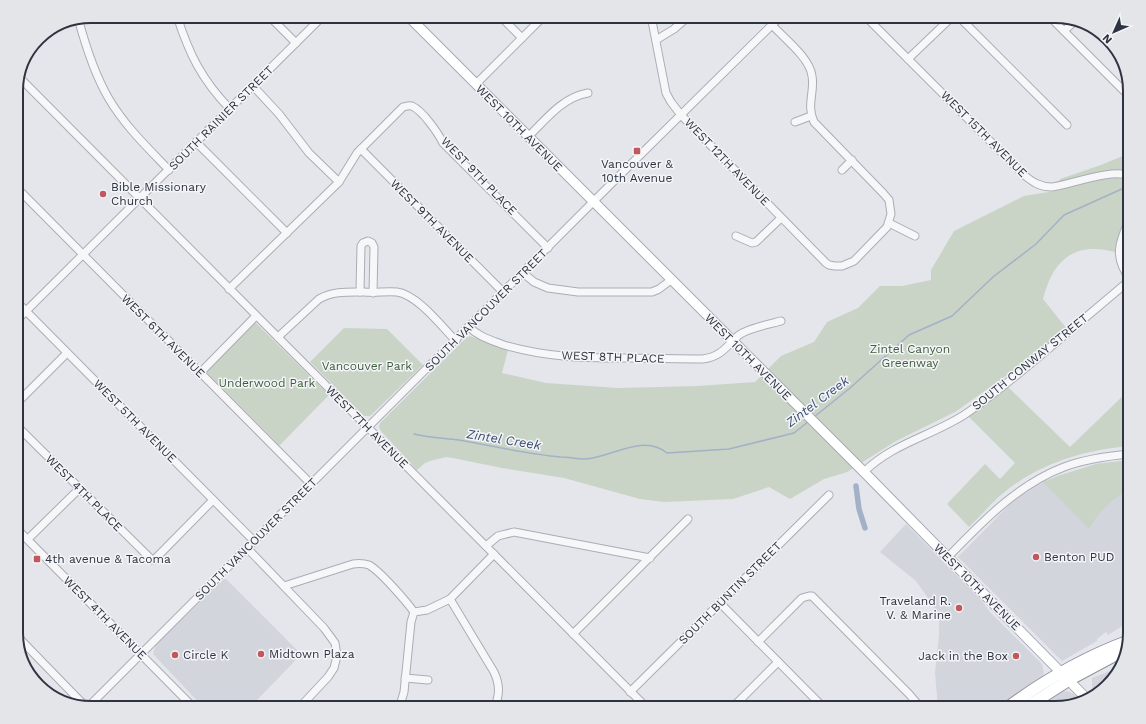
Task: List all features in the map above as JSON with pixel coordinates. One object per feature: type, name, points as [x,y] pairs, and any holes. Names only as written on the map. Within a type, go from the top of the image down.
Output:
[{"type":"highway","points":[[1034,701],[1066,676],[1122,645]]},
{"type":"highway","points":[[1017,701],[1041,685],[1066,676],[1121,652]]},
{"type":"main road","name":"WEST 10TH AVENUE","points":[[415,23],[864,472],[1083,695]]},
{"type":"street","points":[[179,23],[198,69],[212,89],[230,109]]},
{"type":"street","points":[[276,23],[296,43]]},
{"type":"street","name":"SOUTH RAINIER STREET","points":[[23,314],[316,23]]},
{"type":"street","points":[[507,23],[522,38]]},
{"type":"street","points":[[476,84],[537,23]]},
{"type":"street","name":"WEST 12TH AVENUE","points":[[652,23],[666,93],[681,115],[829,265],[842,266],[854,261],[887,227],[889,223]]},
{"type":"street","points":[[656,40],[681,23]]},
{"type":"street","name":"WEST 15TH AVENUE","points":[[872,23],[1024,174],[1034,182],[1046,187],[1052,187],[1113,174],[1123,174]]},
{"type":"street","points":[[908,59],[946,23]]},
{"type":"street","points":[[965,23],[1067,125]]},
{"type":"street","points":[[1056,23],[1123,90]]},
{"type":"street","points":[[80,24],[88,49],[108,98],[130,128],[169,170]]},
{"type":"street","points":[[772,25],[804,59],[810,69],[813,84],[810,107],[811,116],[819,128],[884,193],[889,200],[891,214],[889,223],[915,236]]},
{"type":"street","name":"SOUTH VANCOUVER STREET","points":[[93,701],[772,25]]},
{"type":"street","points":[[1064,32],[1071,25]]},
{"type":"street","name":"WEST 7TH AVENUE","points":[[24,82],[367,428],[403,461],[640,701]]},
{"type":"street","points":[[253,86],[279,114],[309,153],[339,182]]},
{"type":"street","points":[[528,137],[551,114],[570,98],[588,93]]},
{"type":"street","name":"WEST 9TH PLACE","points":[[360,149],[403,107],[409,106],[416,108],[437,130],[443,143],[548,248]]},
{"type":"street","points":[[795,122],[811,116]]},
{"type":"street","points":[[196,142],[287,233]]},
{"type":"street","points":[[230,290],[339,182],[360,149]]},
{"type":"street","name":"WEST 9TH AVENUE","points":[[360,149],[504,293]]},
{"type":"street","points":[[842,170],[852,160]]},
{"type":"street","name":"WEST 6TH AVENUE","points":[[23,194],[311,484]]},
{"type":"street","points":[[736,236],[752,243],[756,242],[781,218]]},
{"type":"street","points":[[1123,234],[1119,254],[1123,268]]},
{"type":"street","points":[[360,292],[361,246],[363,243],[368,242],[372,243],[374,248],[373,293]]},
{"type":"street","points":[[523,273],[540,286],[578,292],[652,292],[659,289],[671,280]]},
{"type":"street","name":"SOUTH CONWAY STREET","points":[[864,472],[873,463],[887,453],[946,425],[987,398],[1123,286]]},
{"type":"street","points":[[278,337],[319,299],[326,296],[342,292],[398,292],[409,297],[422,306],[456,341]]},
{"type":"street","name":"WEST 5TH AVENUE","points":[[23,308],[254,541]]},
{"type":"street","points":[[200,373],[256,316]]},
{"type":"street","name":"WEST 8TH PLACE","points":[[469,327],[478,335],[511,347],[572,358],[703,359],[718,355],[739,335],[746,331],[781,321]]},
{"type":"street","points":[[23,397],[68,353]]},
{"type":"street","name":"WEST 4TH PLACE","points":[[23,432],[152,560],[154,560],[213,500]]},
{"type":"street","points":[[948,557],[1005,502],[1029,484],[1047,474],[1080,462],[1123,455]]},
{"type":"street","points":[[28,539],[79,489]]},
{"type":"street","name":"SOUTH BUNTIN STREET","points":[[630,692],[829,495]]},
{"type":"street","points":[[573,634],[688,519]]},
{"type":"street","points":[[486,546],[498,536],[514,532],[650,558]]},
{"type":"street","name":"WEST 4TH AVENUE","points":[[23,534],[187,701]]},
{"type":"street","points":[[247,548],[324,628],[332,638],[337,650],[336,662],[332,673],[306,701]]},
{"type":"street","points":[[414,612],[427,610],[450,599],[494,554]]},
{"type":"street","points":[[284,586],[353,564],[362,563],[378,572],[414,612]]},
{"type":"street","points":[[758,642],[802,598],[809,596],[814,598],[904,688],[915,701]]},
{"type":"street","points":[[450,599],[494,672],[499,691],[496,701]]},
{"type":"street","points":[[720,603],[817,701]]},
{"type":"street","points":[[400,701],[403,697],[411,622],[414,612]]},
{"type":"street","points":[[24,643],[80,700]]},
{"type":"street","points":[[739,701],[778,662]]},
{"type":"street","points":[[405,678],[428,680]]},
{"type":"shaded area","points":[[1123,461],[1123,626],[1108,635],[1106,632],[1097,639],[1097,641],[1062,661],[958,557],[1009,505],[1022,495],[1043,482],[1096,464]]},
{"type":"shaded area","points":[[906,524],[1042,664],[1044,673],[1042,679],[1012,701],[937,701],[935,673],[939,635],[939,618],[931,602],[916,581],[880,552]]},
{"type":"shaded area","points":[[225,578],[300,653],[293,663],[256,701],[197,701],[153,654],[156,644]]},
{"type":"shaded area","points":[[1113,670],[1093,689],[1092,687],[1092,678]]},
{"type":"shaded area","points":[[1067,691],[1074,694],[1077,698],[1044,701],[1060,692]]},
{"type":"green space","name":"Zintel Canyon Greenway","points":[[1123,156],[1123,245],[1115,252],[1101,249],[1088,249],[1077,252],[1067,257],[1059,264],[1047,285],[1043,299],[1067,329],[1020,366],[955,412],[896,441],[847,472],[824,479],[790,499],[769,487],[733,499],[664,502],[640,499],[564,478],[446,457],[425,463],[417,470],[379,427],[380,423],[467,337],[470,336],[508,350],[502,373],[546,383],[618,388],[698,386],[755,382],[781,356],[814,342],[827,322],[858,308],[880,286],[902,286],[931,280],[931,270],[954,231],[1024,196],[1061,190],[1060,179]]},
{"type":"green space","name":"Underwood Park","points":[[254,321],[329,395],[278,447],[274,440],[205,371]]},
{"type":"green space","name":"Vancouver Park","points":[[344,328],[387,329],[423,365],[370,416],[364,416],[310,362]]},
{"type":"green space","points":[[1008,387],[1070,447],[1123,396],[1123,447],[1078,455],[1062,460],[1031,474],[1002,494],[969,527],[947,504],[985,464],[1000,479],[1015,463],[968,416]]},
{"type":"green space","points":[[1123,461],[1123,493],[1106,506],[1089,529],[1043,482],[1096,464]]},
{"type":"waterway","name":"Zintel Creek","points":[[814,417],[850,388],[909,335],[952,316],[993,277],[1036,244],[1064,215],[1123,188]]},
{"type":"waterway","name":"Zintel Creek","points":[[414,434],[459,440],[535,454],[585,459],[595,458],[626,448],[648,445],[658,447],[667,453],[729,449],[794,433],[809,421]]},
{"type":"waterway","points":[[856,486],[859,509],[865,528]]},
{"type":"place","name":"Vancouver & 10th Avenue","points":[[637,151]]},
{"type":"place","name":"Bible Missionary Church","points":[[103,194]]},
{"type":"place","name":"Benton PUD","points":[[1036,557]]},
{"type":"place","name":"4th avenue & Tacoma","points":[[37,559]]},
{"type":"place","name":"Traveland R. V. & Marine","points":[[959,608]]},
{"type":"place","name":"Midtown Plaza","points":[[261,654]]},
{"type":"place","name":"Circle K","points":[[175,655]]},
{"type":"place","name":"Jack in the Box","points":[[1016,656]]}]
